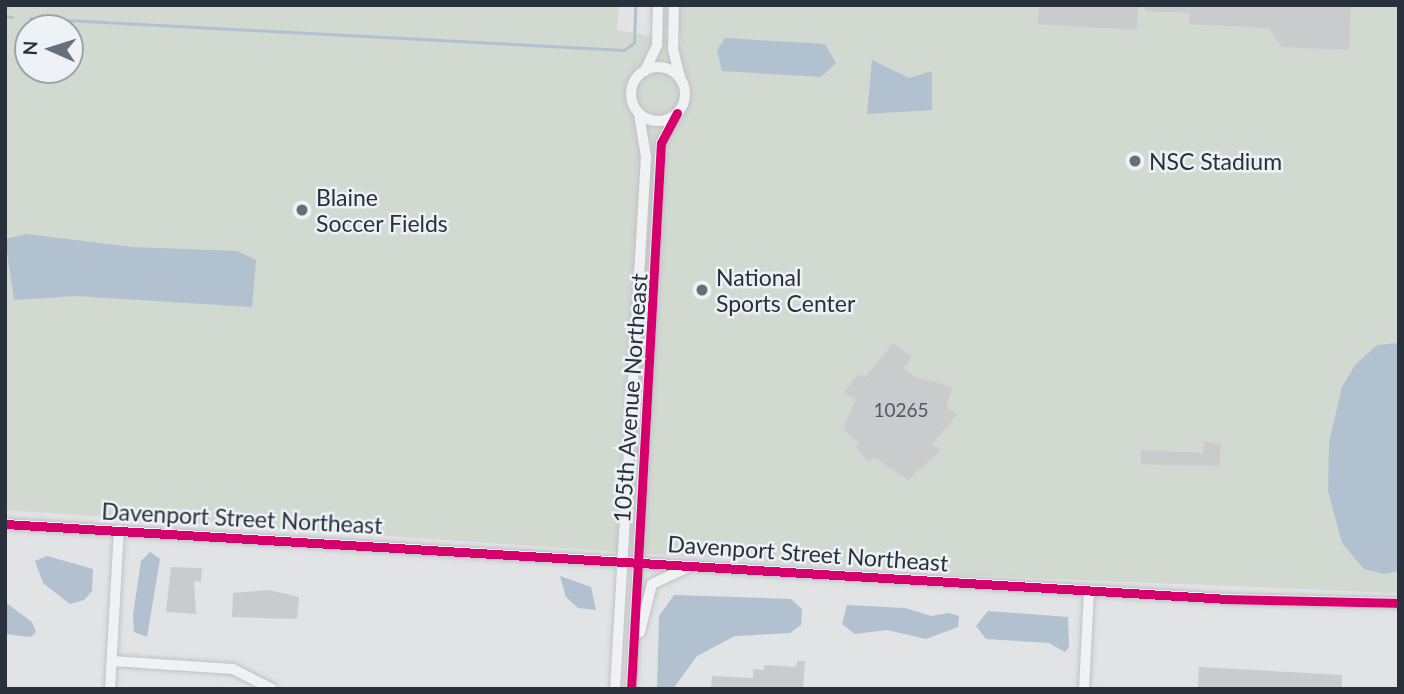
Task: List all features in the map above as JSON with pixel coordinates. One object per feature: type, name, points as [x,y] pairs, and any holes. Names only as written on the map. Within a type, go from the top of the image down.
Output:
[{"type":"street","name":"105th Avenue Northeast","points":[[615,689],[646,157],[639,114],[631,96],[657,45],[658,5]]},
{"type":"street","name":"105th Avenue Northeast","points":[[631,688],[661,143],[684,99],[673,49],[674,5]]},
{"type":"street","points":[[645,71],[662,68],[681,81]]},
{"type":"street","points":[[639,114],[662,121],[677,113]]},
{"type":"street","name":"Davenport Street Northeast","points":[[5,524],[639,561],[1089,591],[1399,603]]},
{"type":"street","points":[[110,689],[119,530]]},
{"type":"street","points":[[631,688],[652,584],[666,573],[703,565]]},
{"type":"street","points":[[1084,689],[1089,591]]},
{"type":"street","points":[[112,661],[233,669],[272,689]]},
{"type":"shaded area","name":"National Sports Center","points":[[5,5],[619,5],[617,30],[663,38],[663,5],[668,5],[666,39],[682,46],[674,5],[1399,5],[1399,593],[962,575],[5,510]]},
{"type":"water","points":[[725,38],[825,44],[836,63],[821,77],[722,71],[717,50]]},
{"type":"water","points":[[872,60],[909,78],[932,71],[932,110],[867,114]]},
{"type":"water","points":[[26,234],[132,247],[237,251],[256,260],[252,307],[76,296],[14,300],[5,239]]},
{"type":"water","points":[[1399,343],[1399,571],[1384,574],[1364,569],[1342,543],[1328,491],[1329,442],[1342,387],[1355,365],[1377,345]]},
{"type":"water","points":[[150,552],[160,559],[147,637],[134,632],[133,615],[141,561]]},
{"type":"water","points":[[47,556],[93,569],[92,591],[84,600],[70,604],[43,583],[35,561]]},
{"type":"water","points":[[560,576],[591,587],[596,610],[578,608],[566,597]]},
{"type":"water","points":[[674,595],[791,599],[802,609],[801,625],[790,633],[735,636],[697,656],[673,689],[657,689],[659,616]]},
{"type":"water","points":[[5,602],[32,622],[36,632],[31,637],[5,634]]},
{"type":"water","points":[[847,605],[905,608],[931,616],[949,613],[959,616],[958,627],[926,639],[887,630],[855,634],[842,624]]},
{"type":"water","points":[[988,611],[1068,617],[1069,647],[1065,652],[1049,643],[986,639],[976,626]]},
{"type":"building","points":[[1039,5],[1138,5],[1137,30],[1038,24]]},
{"type":"building","points":[[1145,5],[1351,5],[1349,50],[1282,47],[1268,28],[1189,24],[1190,13],[1145,11]]},
{"type":"building","points":[[893,343],[912,357],[903,368],[915,377],[953,387],[946,406],[957,415],[932,444],[941,450],[908,480],[874,457],[870,461],[864,457],[856,447],[859,443],[843,429],[856,400],[844,392],[859,374],[865,378]]},
{"type":"building","points":[[1204,441],[1221,445],[1219,466],[1141,464],[1141,450],[1203,453]]},
{"type":"building","points":[[171,567],[202,568],[201,582],[194,581],[196,614],[166,612]]},
{"type":"building","points":[[269,590],[299,597],[297,619],[232,617],[233,593]]},
{"type":"building","points":[[797,661],[805,661],[803,689],[711,689],[712,676],[753,678],[753,669],[764,670],[764,665],[796,667]]},
{"type":"building","points":[[1199,667],[1342,675],[1342,689],[1198,689]]},
{"type":"waterway","points":[[84,21],[624,50],[634,43],[635,5]]},
{"type":"waterway","points":[[5,16],[12,17]]},
{"type":"cycle path","points":[[631,689],[661,143],[677,113]]},
{"type":"cycle path","points":[[5,524],[1228,599],[1399,603]]},
{"type":"place","name":"NSC Stadium","points":[[1135,161]]},
{"type":"place","name":"Blaine Soccer Fields","points":[[302,210]]},
{"type":"place","name":"National Sports Center","points":[[702,290]]}]
